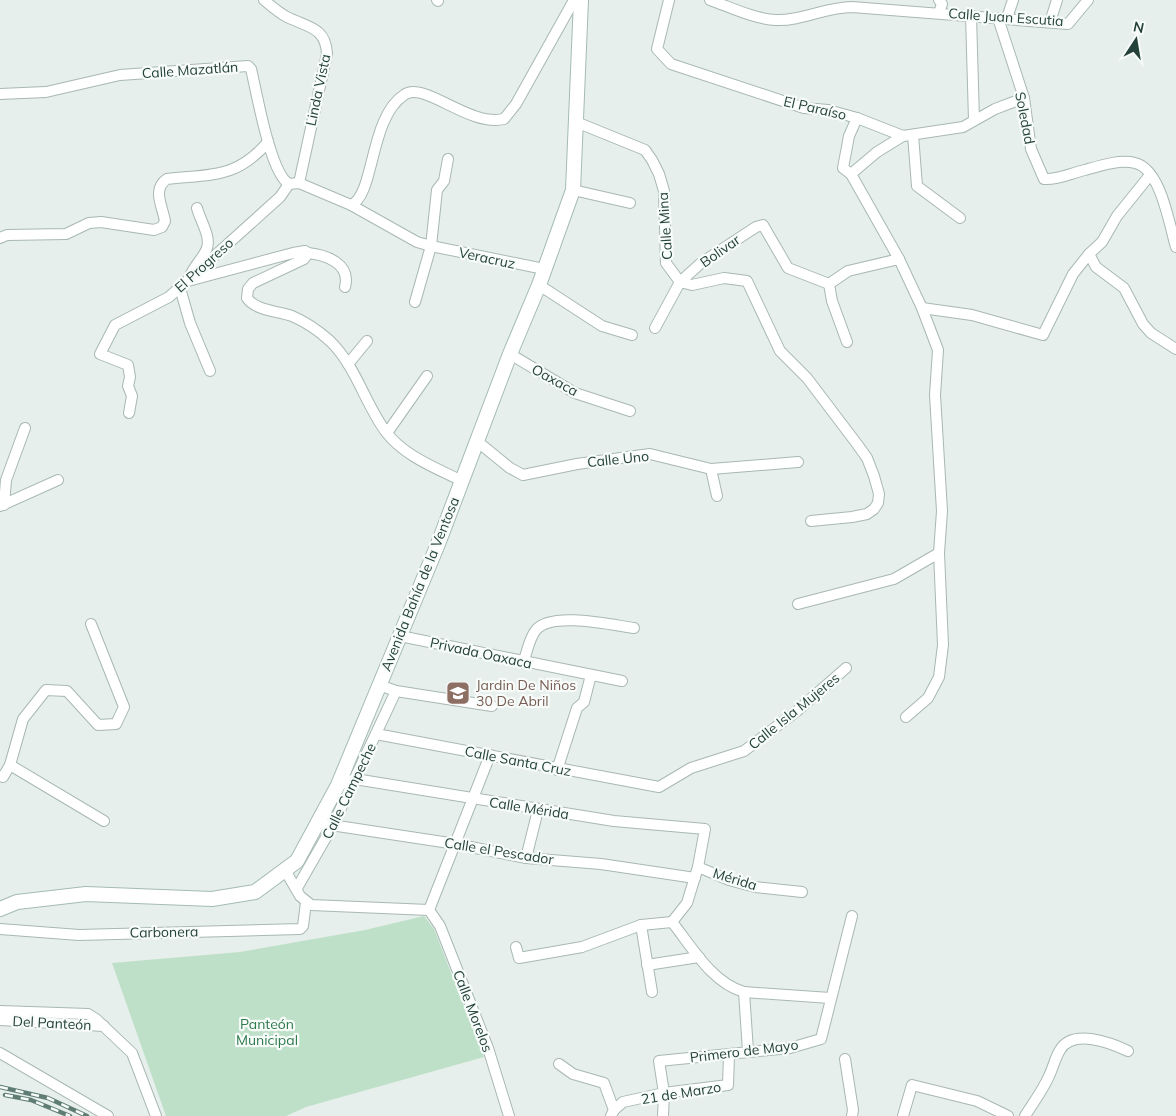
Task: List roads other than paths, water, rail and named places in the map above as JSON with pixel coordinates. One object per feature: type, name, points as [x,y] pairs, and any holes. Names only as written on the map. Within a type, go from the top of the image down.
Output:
[{"type":"main road","name":"Avenida Bahía de la Ventosa","points":[[0,909],[17,902],[86,894],[212,900],[255,892],[297,861],[338,785],[400,636],[478,442],[510,354],[539,285],[573,190],[581,0]]},
{"type":"street","name":"Linda Vista","points":[[264,0],[285,16],[320,33],[327,43],[327,54],[294,184]]},
{"type":"street","points":[[351,205],[356,203],[361,196],[374,157],[382,122],[396,102],[405,94],[416,91],[465,114],[484,120],[504,119],[516,104],[574,0]]},
{"type":"street","name":"El Paraíso","points":[[669,0],[657,49],[671,64],[804,108],[828,110],[908,136]]},
{"type":"street","name":"Calle Juan Escutia","points":[[710,0],[776,20],[802,17],[836,7],[941,4],[971,15],[1068,24],[1088,0]]},
{"type":"street","points":[[1003,18],[1013,0]]},
{"type":"street","points":[[1050,22],[1057,0]]},
{"type":"street","points":[[971,15],[974,120]]},
{"type":"street","name":"Soledad","points":[[1003,18],[1024,98],[1032,150],[1044,179],[1053,180],[1085,170],[1123,162],[1134,163],[1150,175]]},
{"type":"street","name":"Calle Mazatlán","points":[[0,94],[46,92],[120,75],[248,66],[251,69],[268,142],[282,181],[294,184]]},
{"type":"street","points":[[851,174],[876,152],[908,136],[963,126],[995,109],[1024,98]]},
{"type":"street","points":[[857,118],[849,136],[843,168],[851,174],[899,259],[922,308],[938,350],[935,395],[942,511],[939,553],[943,645],[939,677],[928,698],[906,717]]},
{"type":"street","name":"Calle Mina","points":[[576,122],[645,150],[652,160],[664,191],[666,263],[680,282]]},
{"type":"street","points":[[908,136],[917,186],[960,218]]},
{"type":"street","points":[[0,238],[7,236],[66,234],[89,223],[101,222],[154,230],[162,227],[166,221],[158,192],[160,184],[167,179],[222,174],[242,165],[268,142]]},
{"type":"street","points":[[415,302],[430,246],[438,190],[444,181],[448,159]]},
{"type":"street","points":[[922,308],[972,315],[1043,335],[1072,274],[1102,242],[1117,216],[1150,175],[1159,186],[1176,247]]},
{"type":"street","points":[[294,184],[351,205],[417,242],[430,246]]},
{"type":"street","name":"El Progreso","points":[[129,413],[132,396],[128,386],[130,377],[128,365],[100,354],[115,325],[169,297],[294,184]]},
{"type":"street","points":[[573,190],[630,203]]},
{"type":"street","points":[[197,208],[208,241],[207,248],[184,284],[190,323],[210,371]]},
{"type":"street","name":"Bolivar","points":[[680,282],[701,263],[756,227],[763,225],[788,268],[829,284]]},
{"type":"street","name":"Veracruz","points":[[430,246],[544,269]]},
{"type":"street","points":[[184,284],[293,253],[308,253],[322,255],[343,268],[347,278],[345,287]]},
{"type":"street","points":[[308,253],[304,259],[253,283],[248,289],[247,298],[256,306],[280,312],[311,326],[331,342],[348,364],[387,433],[420,460],[462,481]]},
{"type":"street","points":[[1089,254],[1096,267],[1124,288],[1143,324],[1151,333],[1176,349]]},
{"type":"street","points":[[847,342],[832,301],[829,284],[848,271],[899,259]]},
{"type":"street","points":[[656,328],[680,282],[692,285],[724,278],[747,280],[780,351],[807,378],[867,458],[879,494],[878,503],[867,514],[811,521]]},
{"type":"street","points":[[539,285],[602,326],[632,335]]},
{"type":"street","points":[[348,364],[367,341]]},
{"type":"street","name":"Oaxaca","points":[[510,354],[575,393],[630,411]]},
{"type":"street","points":[[387,433],[414,398],[427,376]]},
{"type":"street","points":[[2,506],[6,480],[26,428]]},
{"type":"street","name":"Calle Uno","points":[[478,442],[510,468],[523,475],[577,464],[650,454],[711,469],[798,462]]},
{"type":"street","points":[[711,469],[717,496]]},
{"type":"street","points":[[2,506],[58,480]]},
{"type":"street","points":[[798,604],[894,579],[939,553]]},
{"type":"street","points":[[523,662],[535,631],[544,623],[566,620],[634,628]]},
{"type":"street","points":[[0,776],[3,777],[10,765],[23,719],[46,690],[67,691],[98,725],[116,724],[124,707],[91,624]]},
{"type":"street","name":"Privada Oaxaca","points":[[400,636],[622,681]]},
{"type":"street","name":"Calle Isla Mujeres","points":[[659,788],[691,768],[744,752],[797,711],[846,668]]},
{"type":"street","points":[[557,770],[577,708],[584,702],[591,675]]},
{"type":"street","points":[[379,685],[396,691],[492,706]]},
{"type":"street","name":"Calle Campeche","points":[[298,888],[332,826],[396,691]]},
{"type":"street","name":"Calle Santa Cruz","points":[[376,734],[659,788]]},
{"type":"street","points":[[285,870],[306,902],[316,906],[429,910],[490,755]]},
{"type":"street","points":[[10,765],[104,821]]},
{"type":"street","points":[[338,785],[355,779]]},
{"type":"street","name":"Calle Mérida","points":[[355,779],[614,821],[705,829],[698,866]]},
{"type":"street","points":[[526,858],[538,810]]},
{"type":"street","name":"Calle el Pescador","points":[[318,823],[456,844],[526,858],[601,864],[695,878]]},
{"type":"street","points":[[516,947],[519,958],[582,947],[641,925],[672,922],[687,903],[698,866]]},
{"type":"street","name":"Mérida","points":[[698,866],[729,880],[755,887],[802,892]]},
{"type":"street","name":"Carbonera","points":[[0,929],[79,935],[300,929],[303,926],[306,902]]},
{"type":"street","name":"Calle Morelos","points":[[429,910],[440,926],[478,1023],[509,1116]]},
{"type":"street","name":"Primero de Mayo","points":[[664,1093],[659,1061],[729,1056],[748,1051],[790,1048],[821,1039],[852,916]]},
{"type":"street","points":[[672,922],[710,970],[732,988],[744,992],[830,998]]},
{"type":"street","points":[[641,925],[652,992]]},
{"type":"street","points":[[647,965],[699,956]]},
{"type":"street","points":[[744,992],[748,1051]]},
{"type":"street","name":"Del Panteón","points":[[0,1011],[88,1014],[104,1026],[132,1053],[156,1116]]},
{"type":"street","name":"Del Panteón","points":[[0,1020],[104,1026]]},
{"type":"street","points":[[1025,1116],[1049,1076],[1060,1050],[1066,1044],[1084,1038],[1097,1039],[1128,1051]]},
{"type":"street","points":[[0,1052],[108,1116]]},
{"type":"street","name":"21 de Marzo","points":[[612,1113],[623,1102],[664,1093],[728,1086],[729,1056]]},
{"type":"street","points":[[846,1059],[853,1110],[852,1116]]},
{"type":"street","points":[[559,1064],[573,1074],[604,1084],[612,1113]]},
{"type":"street","points":[[903,1116],[912,1085],[977,1101],[1008,1116]]},
{"type":"street","points":[[663,1116],[664,1093]]},
{"type":"railway","points":[[0,1087],[48,1098],[87,1116]]},
{"type":"railway","points":[[5,1095],[31,1100],[70,1116]]},
{"type":"place","name":"Jardin De Niños 30 De Abril","points":[[458,693]]},
{"type":"park label","name":"Panteón Municipal","points":[[267,1032]]}]
